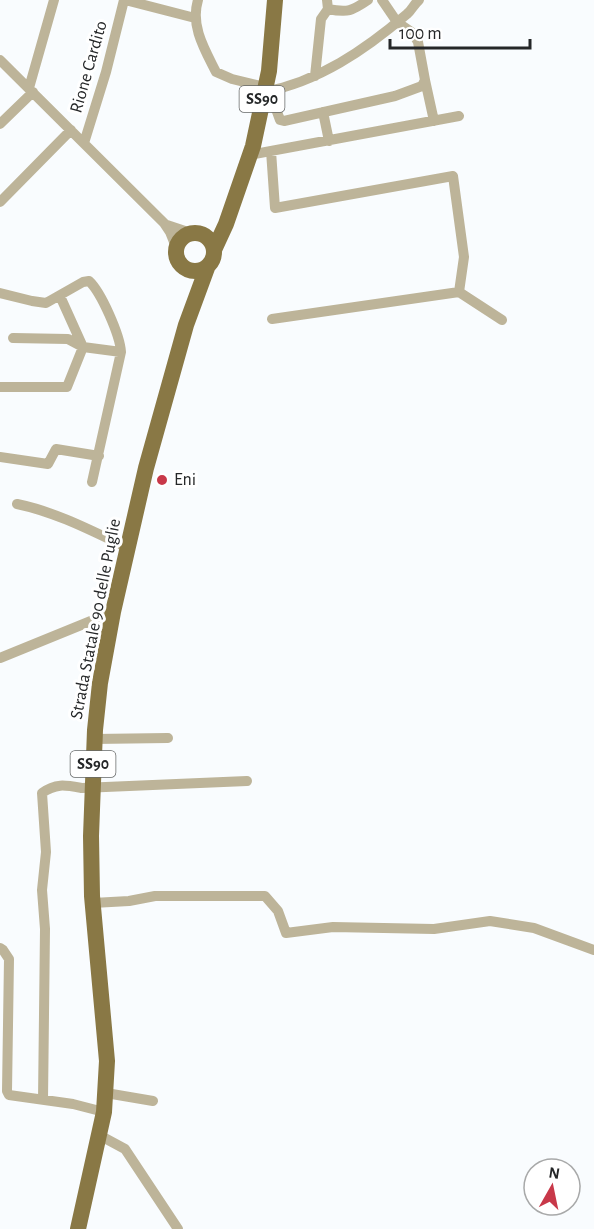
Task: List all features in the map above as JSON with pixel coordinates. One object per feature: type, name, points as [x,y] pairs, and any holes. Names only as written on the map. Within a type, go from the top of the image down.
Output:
[{"type":"main road","name":"Strada Statale 90 delle Puglie","points":[[78,1229],[105,1112],[107,1061],[93,903],[92,788],[100,683],[113,612],[146,468],[192,308],[226,224],[249,155],[268,71],[275,0]]},
{"type":"main road","name":"Strada Statale 90 delle Puglie","points":[[192,308],[192,290],[184,268],[176,259],[176,247],[181,238],[197,234],[220,220],[234,196]]},
{"type":"main road","points":[[197,234],[212,244],[214,250]]},
{"type":"main road","points":[[184,268],[195,272],[207,268]]},
{"type":"street","points":[[0,124],[31,90],[54,0]]},
{"type":"street","name":"Rione Cardito","points":[[84,143],[125,0],[195,18]]},
{"type":"street","points":[[198,0],[196,28],[216,72],[263,94],[276,109],[280,120],[284,121],[414,90],[422,87],[425,80]]},
{"type":"street","points":[[315,76],[321,19],[328,4],[344,12],[368,0]]},
{"type":"street","points":[[382,0],[397,21],[413,33],[418,42],[434,121]]},
{"type":"street","points":[[263,94],[289,87],[347,59],[409,12],[417,1]]},
{"type":"street","name":"Rione Cardito","points":[[0,60],[164,223],[176,247]]},
{"type":"street","points":[[323,112],[329,141]]},
{"type":"street","points":[[249,155],[459,117]]},
{"type":"street","points":[[0,202],[71,130]]},
{"type":"street","points":[[271,151],[275,208],[453,176],[464,256],[459,292]]},
{"type":"street","name":"Rione Cardito","points":[[164,223],[197,234]]},
{"type":"street","points":[[0,293],[46,303],[83,282],[89,281],[116,329],[121,352],[92,482]]},
{"type":"street","points":[[272,319],[459,292],[502,320]]},
{"type":"street","points":[[0,387],[67,387],[83,347],[60,296]]},
{"type":"street","points":[[13,338],[68,339],[83,347],[121,352]]},
{"type":"street","points":[[0,457],[48,464],[56,449],[99,456]]},
{"type":"street","points":[[17,504],[38,508],[128,548]]},
{"type":"street","points":[[0,658],[113,612]]},
{"type":"street","points":[[94,739],[168,738]]},
{"type":"street","points":[[43,1100],[45,929],[42,890],[46,852],[42,793],[52,786],[61,784],[82,789],[247,781]]},
{"type":"street","points":[[93,903],[129,901],[155,896],[265,896],[278,911],[286,933],[333,927],[434,928],[490,921],[534,928],[594,950]]},
{"type":"street","points":[[0,948],[9,959],[7,1091],[13,1096],[73,1104],[105,1112]]},
{"type":"street","points":[[105,1093],[153,1101]]},
{"type":"street","points":[[99,1135],[125,1149],[178,1229]]},
{"type":"place","name":"Eni","points":[[162,480]]}]
